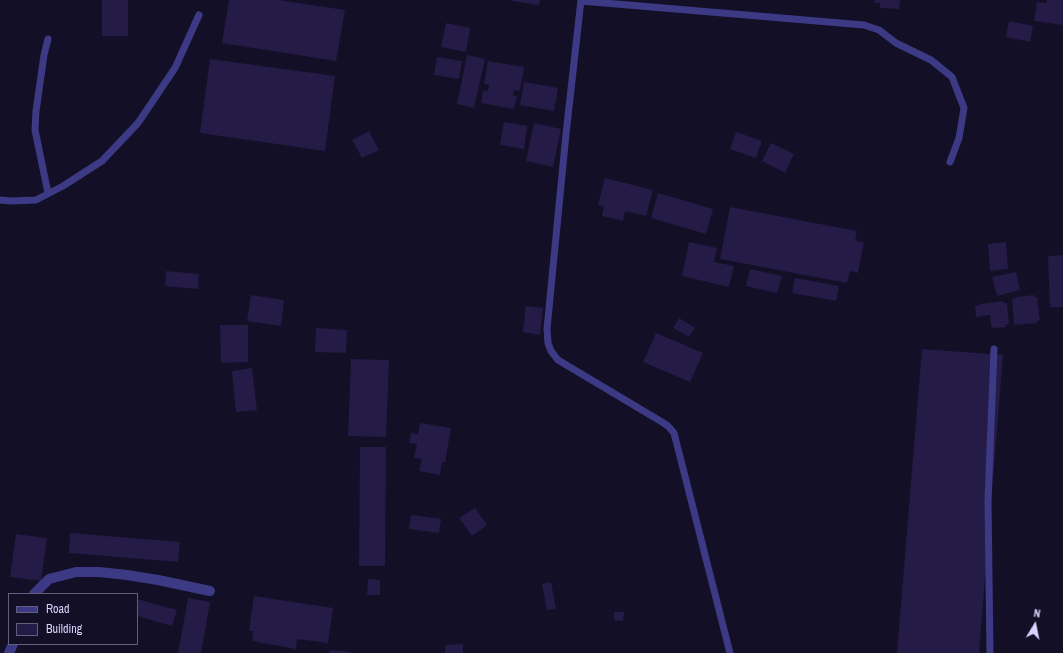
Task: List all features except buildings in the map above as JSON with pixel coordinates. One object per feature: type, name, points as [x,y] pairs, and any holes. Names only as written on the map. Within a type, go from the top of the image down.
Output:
[{"type":"street","points":[[35,593],[49,579],[76,572],[99,572],[128,575],[210,592]]},
{"type":"lane","points":[[730,653],[674,433],[662,422],[558,360],[551,351],[548,343],[547,329],[565,142],[581,1],[864,25],[879,30],[896,43],[931,60],[952,77],[964,108],[959,138],[950,162]]},
{"type":"lane","points":[[0,200],[36,200],[63,186],[102,161],[138,123],[175,68],[199,15]]},
{"type":"lane","points":[[48,39],[42,66],[35,130],[48,193]]},
{"type":"lane","points":[[990,653],[988,500],[994,349]]}]
